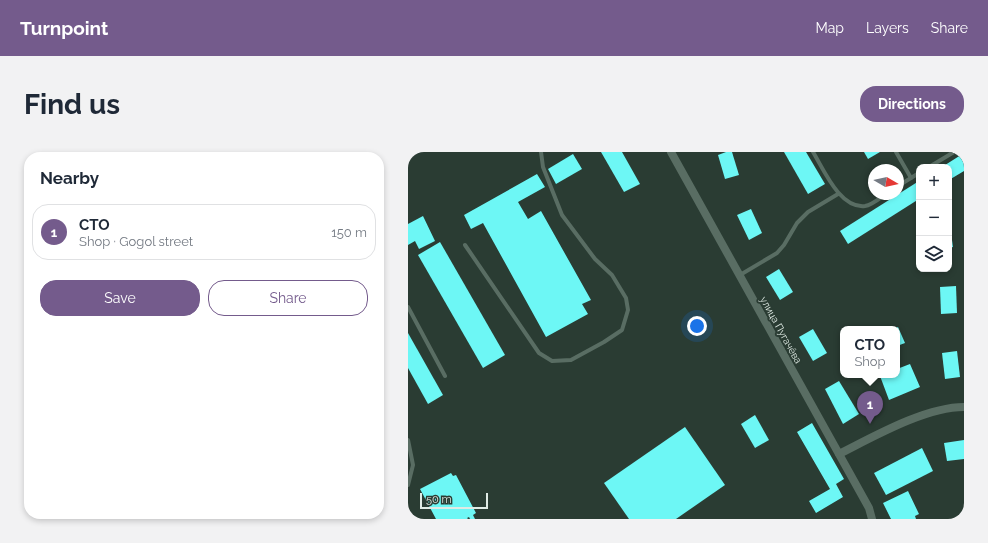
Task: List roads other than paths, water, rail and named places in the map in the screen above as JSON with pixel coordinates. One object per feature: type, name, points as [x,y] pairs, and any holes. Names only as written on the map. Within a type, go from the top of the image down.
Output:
[{"type":"street","name":"улица Пугачёва","points":[[671,152],[869,508],[872,519]]},
{"type":"street","points":[[839,454],[882,432],[927,413],[955,407],[964,407]]},
{"type":"lane","points":[[465,245],[539,353],[552,361],[571,360],[604,342],[622,330],[628,310],[626,298],[612,275],[595,259],[562,215],[542,167],[541,152]]},
{"type":"lane","points":[[813,152],[838,194],[851,204],[864,206],[870,205],[877,200]]},
{"type":"lane","points":[[896,152],[911,178]]},
{"type":"lane","points":[[934,164],[954,152]]},
{"type":"lane","points":[[904,182],[916,175]]},
{"type":"lane","points":[[739,275],[777,253],[784,245],[797,223],[808,212],[838,194]]},
{"type":"lane","points":[[408,307],[445,376]]},
{"type":"lane","points":[[408,440],[413,465],[408,485]]},
{"type":"place","name":"СТО","points":[[870,424]]}]
